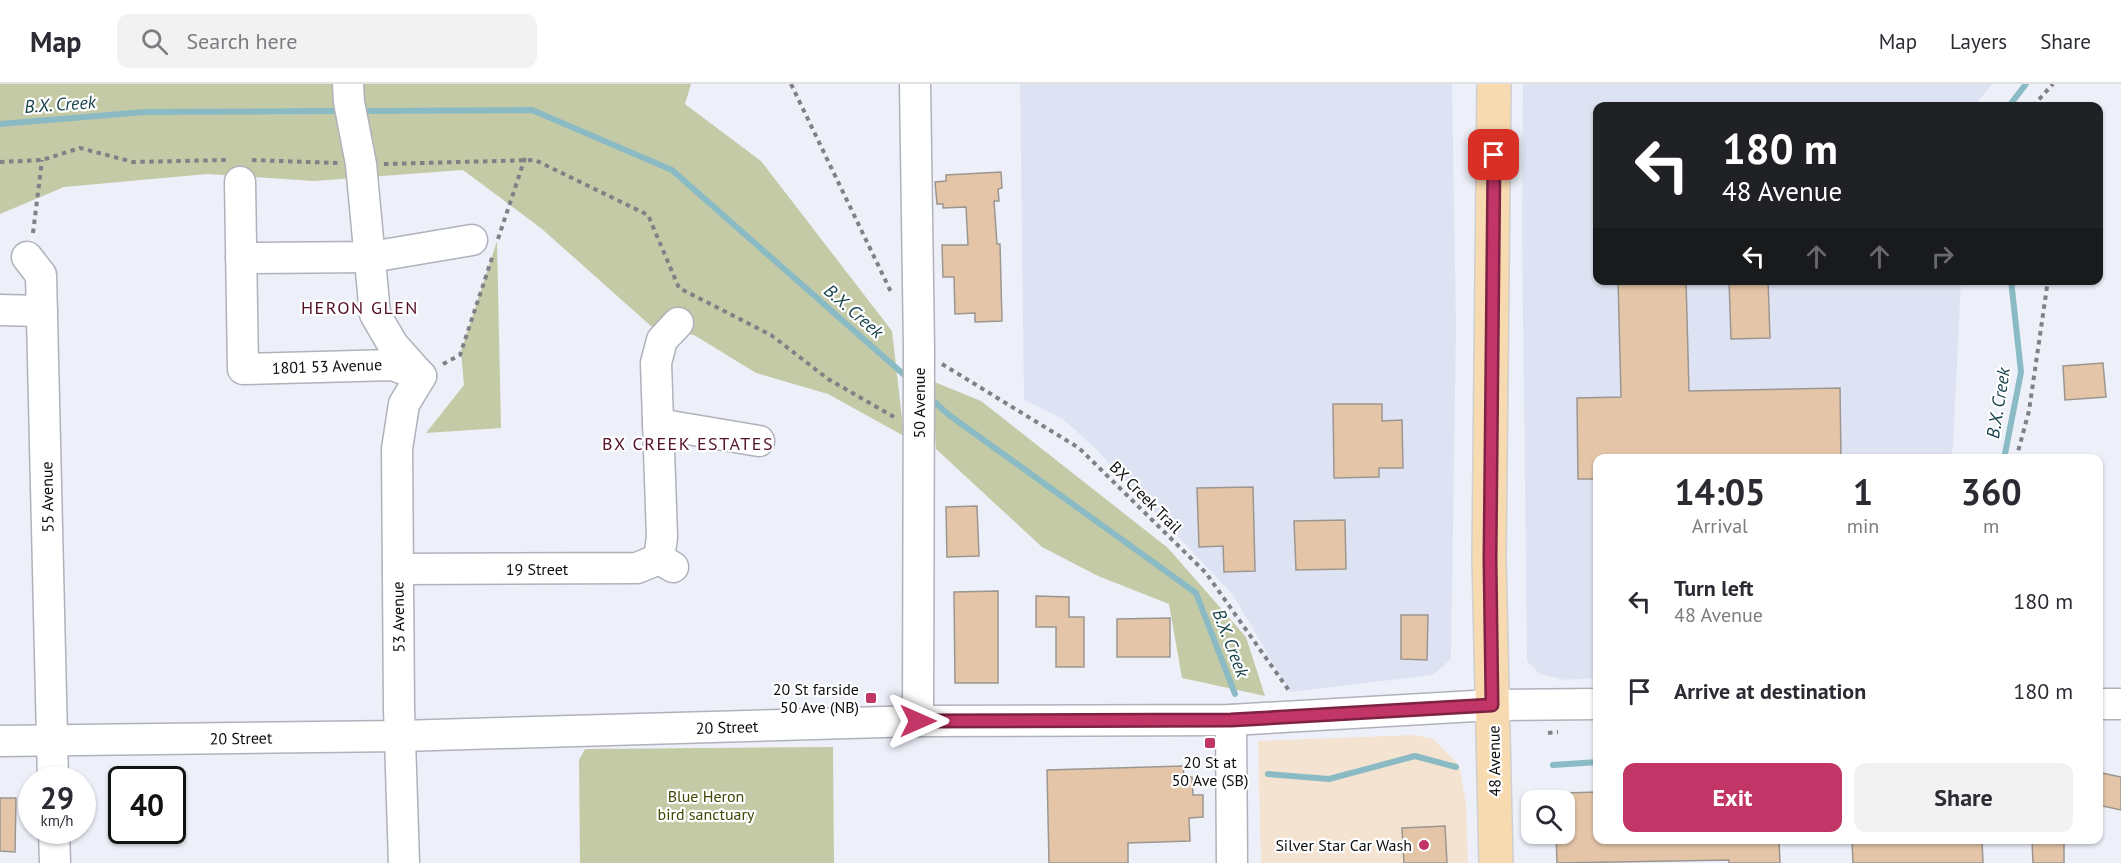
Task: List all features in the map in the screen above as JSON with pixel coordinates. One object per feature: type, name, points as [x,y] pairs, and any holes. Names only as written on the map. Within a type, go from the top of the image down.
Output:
[{"type":"main road","name":"48 Avenue","points":[[1494,84],[1490,559],[1496,863]]},
{"type":"street","name":"1801 53 Avenue","points":[[348,84],[371,257],[375,314],[393,345],[421,376]]},
{"type":"street","name":"50 Avenue","points":[[915,84],[919,360],[918,721]]},
{"type":"street","name":"1801 53 Avenue","points":[[240,182],[243,369],[393,364],[421,376]]},
{"type":"street","points":[[241,258],[371,257],[472,240]]},
{"type":"street","name":"55 Avenue","points":[[27,257],[41,275],[53,766]]},
{"type":"street","points":[[0,310],[42,311]]},
{"type":"street","points":[[678,323],[662,340],[656,363],[658,424],[759,441]]},
{"type":"street","name":"53 Avenue","points":[[404,863],[400,736],[397,449],[404,404],[421,376]]},
{"type":"street","name":"19 Street","points":[[398,569],[637,568],[666,563],[662,537],[658,424]]},
{"type":"street","name":"20 Street","points":[[0,741],[400,736],[918,721],[1231,720],[1492,705],[1593,704]]},
{"type":"street","points":[[2103,704],[2121,704]]},
{"type":"street","points":[[1231,720],[1232,863]]},
{"type":"street","points":[[54,844],[55,863]]},
{"type":"path","points":[[791,84],[893,296]]},
{"type":"path","points":[[2037,102],[2053,84]]},
{"type":"path","points":[[421,376],[460,355],[525,158]]},
{"type":"path","points":[[27,257],[37,218],[42,160]]},
{"type":"path","points":[[2017,454],[2029,411],[2047,285]]},
{"type":"path","name":"BX Creek Trail","points":[[919,360],[1079,447],[1206,573],[1290,692],[1303,717]]},
{"type":"shaded area","points":[[1020,84],[1452,84],[1456,327],[1451,659],[1433,675],[1290,692],[1233,595],[1092,445],[1064,420],[1024,400]]},
{"type":"shaded area","points":[[1523,84],[1992,84],[1977,102],[1593,102],[1593,285],[1961,285],[1951,454],[1593,454],[1593,678],[1565,680],[1540,674],[1527,661],[1522,229]]},
{"type":"shaded area","points":[[1415,735],[1433,739],[1459,765],[1466,803],[1468,863],[1261,863],[1258,741]]},
{"type":"green space","points":[[0,84],[691,84],[685,104],[761,161],[892,331],[904,436],[828,394],[756,373],[694,335],[652,327],[542,229],[463,170],[314,181],[207,174],[64,187],[0,214]]},
{"type":"green space","points":[[497,241],[501,428],[426,433],[464,385],[461,351]]},
{"type":"green space","points":[[932,381],[981,401],[1168,548],[1246,637],[1265,696],[1182,678],[1169,604],[1098,576],[1042,547],[936,449]]},
{"type":"green space","name":"Blue Heron bird sanctuary","points":[[833,747],[834,863],[580,863],[579,760],[585,749]]},
{"type":"building","points":[[1001,172],[1002,188],[998,189],[999,201],[994,201],[997,244],[1000,244],[1002,321],[975,322],[975,313],[955,314],[954,277],[943,277],[942,245],[968,245],[966,207],[943,208],[943,204],[937,204],[935,182],[946,181],[946,175]]},
{"type":"building","points":[[1618,285],[1686,285],[1689,391],[1840,388],[1841,454],[1593,454],[1593,479],[1578,479],[1577,398],[1621,397]]},
{"type":"building","points":[[1729,285],[1768,285],[1770,338],[1731,339]]},
{"type":"building","points":[[2103,363],[2106,397],[2065,400],[2063,366]]},
{"type":"building","points":[[1333,404],[1382,404],[1382,421],[1402,420],[1403,468],[1379,468],[1379,477],[1334,478]]},
{"type":"building","points":[[1253,487],[1255,571],[1224,572],[1223,546],[1199,547],[1197,488]]},
{"type":"building","points":[[977,506],[979,556],[947,557],[946,507]]},
{"type":"building","points":[[1345,520],[1346,569],[1296,570],[1294,521]]},
{"type":"building","points":[[998,591],[998,683],[955,683],[954,592]]},
{"type":"building","points":[[1036,596],[1069,597],[1069,617],[1084,617],[1084,667],[1056,667],[1056,627],[1036,627]]},
{"type":"building","points":[[1401,615],[1428,615],[1427,660],[1401,659]]},
{"type":"building","points":[[1170,618],[1170,657],[1117,657],[1117,619]]},
{"type":"building","points":[[1183,766],[1184,777],[1192,777],[1193,795],[1203,795],[1203,817],[1189,818],[1190,841],[1128,843],[1128,863],[1049,863],[1047,770]]},
{"type":"building","points":[[2103,773],[2121,777],[2121,810],[2103,806]]},
{"type":"building","points":[[1593,792],[1593,844],[1779,844],[1780,863],[1729,863],[1729,860],[1557,863],[1556,844],[1575,844],[1575,793]]},
{"type":"building","points":[[0,798],[16,798],[15,852],[0,851]]},
{"type":"building","name":"Silver Star Car Wash","points":[[1445,826],[1447,863],[1404,863],[1402,828]]},
{"type":"building","points":[[1852,844],[1982,844],[1983,863],[1853,863]]},
{"type":"building","points":[[2032,844],[2064,844],[2064,863],[2033,863]]},
{"type":"waterway","name":"B.X. Creek","points":[[2012,102],[2026,84]]},
{"type":"waterway","name":"B.X. Creek","points":[[361,111],[532,110],[672,170],[910,380]]},
{"type":"waterway","name":"B.X. Creek","points":[[0,124],[145,112],[338,111]]},
{"type":"waterway","name":"B.X. Creek","points":[[2005,454],[2021,372],[2012,285]]},
{"type":"waterway","name":"B.X. Creek","points":[[929,397],[949,415],[1196,593],[1235,694]]},
{"type":"waterway","name":"B.X. Creek","points":[[1268,774],[1329,779],[1415,756],[1456,767]]},
{"type":"waterway","name":"B.X. Creek","points":[[1553,765],[1593,762]]},
{"type":"place","name":"20 St farside 50 Ave (NB)","points":[[871,698]]},
{"type":"place","name":"20 St at 50 Ave (SB)","points":[[1210,743]]},
{"type":"place","name":"Silver Star Car Wash","points":[[1424,845]]},
{"type":"district","name":"HERON GLEN","points":[[360,307]]},
{"type":"district","name":"BX CREEK ESTATES","points":[[688,443]]},
{"type":"route","points":[[918,721],[1231,720],[1492,705],[1490,559],[1494,155]]}]
